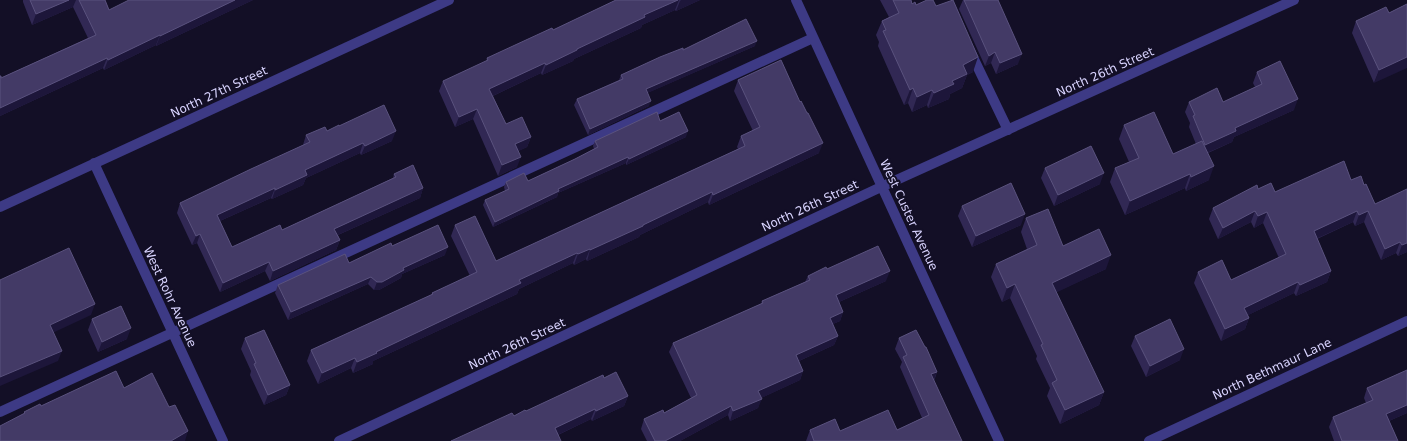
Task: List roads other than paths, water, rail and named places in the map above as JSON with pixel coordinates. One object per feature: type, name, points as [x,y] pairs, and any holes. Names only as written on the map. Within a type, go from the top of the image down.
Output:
[{"type":"street","name":"North 27th Street","points":[[0,207],[449,0]]},
{"type":"street","name":"West Custer Avenue","points":[[796,0],[999,441]]},
{"type":"street","name":"North 26th Street","points":[[339,441],[881,187],[1294,0]]},
{"type":"street","points":[[0,412],[813,38]]},
{"type":"street","points":[[965,40],[1008,130]]},
{"type":"street","name":"West Rohr Avenue","points":[[94,163],[223,441]]},
{"type":"street","name":"North Bethmaur Lane","points":[[1148,441],[1407,321]]}]
